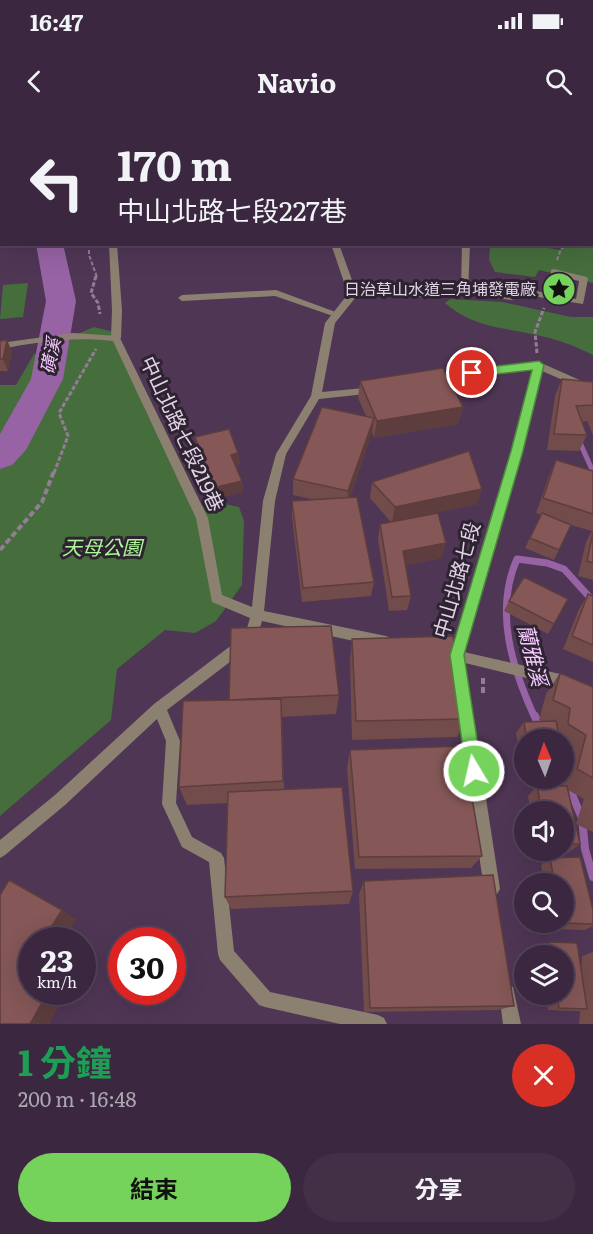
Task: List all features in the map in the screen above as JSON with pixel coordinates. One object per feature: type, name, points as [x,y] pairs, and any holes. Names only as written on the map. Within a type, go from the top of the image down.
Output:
[{"type":"street","points":[[0,346],[31,340],[104,337],[117,310],[114,301],[113,246]]},
{"type":"street","points":[[336,246],[353,294]]},
{"type":"street","points":[[465,291],[466,246]]},
{"type":"street","points":[[0,850],[60,800],[159,708],[251,638],[257,615],[269,501],[281,454],[316,396],[330,323],[353,294],[422,294],[465,291],[511,297],[526,292],[580,302],[584,279],[554,272]]},
{"type":"street","points":[[182,298],[276,293],[336,314]]},
{"type":"street","name":"中山北路七段219巷","points":[[104,337],[202,518],[216,598],[257,615],[401,645]]},
{"type":"street","points":[[426,381],[494,369],[539,365],[593,390]]},
{"type":"street","name":"中山北路七段","points":[[495,909],[457,655],[517,451],[539,365]]},
{"type":"street","points":[[316,396],[381,389]]},
{"type":"street","points":[[423,649],[560,680],[593,694]]},
{"type":"street","points":[[159,708],[173,741],[169,804],[187,842],[216,858],[226,954],[266,999],[378,1024]]},
{"type":"street","points":[[505,978],[512,1024]]},
{"type":"path","points":[[0,550],[42,502],[68,436],[59,412],[104,337],[98,303],[91,293],[98,278],[89,255],[89,246]]},
{"type":"path","points":[[554,272],[561,249],[565,246]]},
{"type":"path","points":[[539,365],[535,332],[548,296]]},
{"type":"green space","points":[[490,246],[537,246],[560,250],[563,246],[593,246],[593,283],[539,270],[535,277],[495,272],[489,260]]},
{"type":"green space","points":[[28,283],[23,317],[0,319],[3,285]]},
{"type":"green space","points":[[450,299],[502,302],[571,317],[593,317],[593,355],[569,344],[481,323],[457,312],[445,303]]},
{"type":"green space","name":"天母公園","points":[[94,327],[118,333],[142,391],[145,410],[196,507],[220,503],[239,507],[244,521],[242,585],[216,621],[195,633],[165,630],[117,669],[111,720],[0,816],[0,385],[16,385],[34,354],[59,352],[75,335]]},
{"type":"building","points":[[7,340],[3,359],[0,359],[0,341]]},
{"type":"building","points":[[443,368],[463,407],[377,421],[360,381]]},
{"type":"building","points":[[562,379],[593,382],[593,405],[576,406],[587,435],[554,434]]},
{"type":"building","points":[[322,407],[374,418],[348,491],[293,479]]},
{"type":"building","points":[[229,429],[238,453],[231,455],[242,481],[213,488],[195,437]]},
{"type":"building","points":[[469,451],[482,489],[395,507],[372,482]]},
{"type":"building","points":[[556,460],[593,471],[593,514],[543,498]]},
{"type":"building","points":[[357,497],[374,582],[303,588],[292,501]]},
{"type":"building","points":[[438,513],[446,543],[403,551],[411,596],[392,597],[380,524]]},
{"type":"building","points":[[542,513],[571,525],[559,550],[530,538]]},
{"type":"building","points":[[593,532],[593,563],[587,561]]},
{"type":"building","points":[[524,577],[568,599],[554,624],[509,601]]},
{"type":"building","points":[[588,594],[593,596],[593,645],[572,636]]},
{"type":"building","points":[[331,626],[339,695],[229,700],[231,628]]},
{"type":"building","points":[[453,636],[466,719],[356,721],[352,639]]},
{"type":"building","points":[[560,673],[593,687],[593,778],[577,769],[586,735],[568,724],[570,708],[553,700]]},
{"type":"building","points":[[281,699],[283,781],[179,787],[183,701]]},
{"type":"building","points":[[556,721],[558,729],[525,729],[524,722]]},
{"type":"building","points":[[463,746],[482,856],[359,857],[350,750]]},
{"type":"building","points":[[342,787],[353,891],[225,897],[228,792]]},
{"type":"building","points":[[538,789],[568,789],[570,801],[540,801]]},
{"type":"building","points":[[574,817],[580,844],[574,844]]},
{"type":"building","points":[[574,857],[580,857],[593,910],[593,924],[574,923],[574,873],[553,873],[551,861],[574,861]]},
{"type":"building","points":[[493,875],[514,1006],[370,1008],[364,881]]},
{"type":"building","points":[[9,880],[62,910],[51,927],[18,927],[18,1005],[41,1005],[30,1024],[0,1024],[0,895]]},
{"type":"building","points":[[549,942],[577,943],[587,1009],[559,1008],[559,1005],[574,1005],[574,945],[549,945]]},
{"type":"waterway","name":"磺溪","points":[[0,456],[14,441],[47,379],[61,301],[49,246]]},
{"type":"waterway","name":"蘭雅溪","points":[[578,438],[593,472]]},
{"type":"waterway","name":"蘭雅溪","points":[[535,718],[519,679],[509,639],[507,599],[510,579],[517,559],[547,563],[564,569],[593,601]]},
{"type":"waterway","name":"蘭雅溪","points":[[535,716],[542,729]]},
{"type":"waterway","name":"蘭雅溪","points":[[570,789],[582,818],[585,849],[593,877]]},
{"type":"place","name":"日治草山水道三角埔發電廠","points":[[559,289]]},
{"type":"route","points":[[472,373],[539,365],[517,451],[457,655],[474,771]]}]
